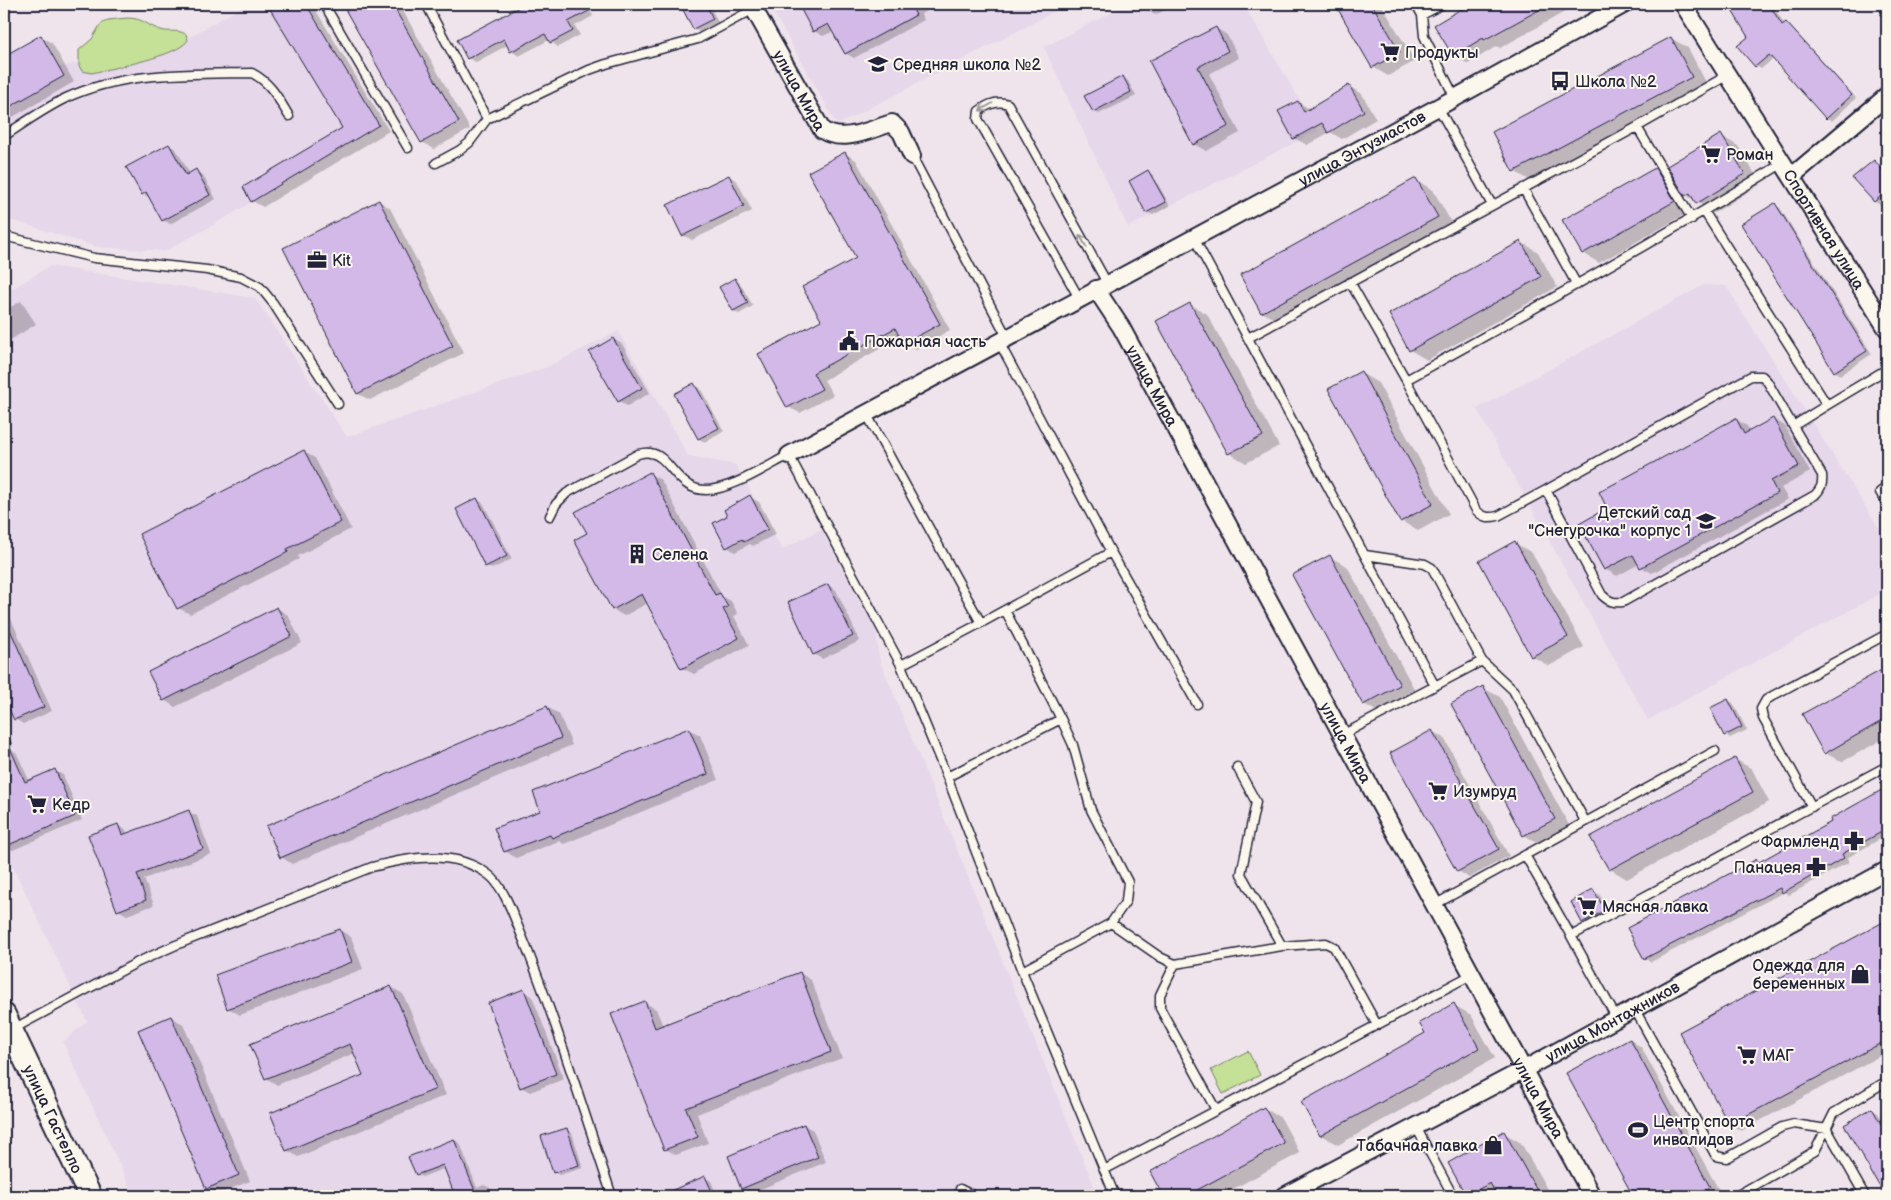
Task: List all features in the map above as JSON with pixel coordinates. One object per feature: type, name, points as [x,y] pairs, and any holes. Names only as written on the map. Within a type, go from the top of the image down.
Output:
[{"type":"street","name":"улица Энтузиастов","points":[[789,455],[1455,98],[1625,4]]},
{"type":"street","name":"Спортивная улица","points":[[1683,4],[1887,329]]},
{"type":"street","name":"улица Мира","points":[[752,6],[822,130],[836,136],[844,136],[892,123],[900,132],[912,156]]},
{"type":"street","points":[[1788,170],[1887,96]]},
{"type":"street","name":"улица Мира","points":[[1102,286],[1121,327],[1592,1196]]},
{"type":"street","name":"улица Монтажников","points":[[1284,1196],[1523,1070],[1616,1017],[1887,870]]},
{"type":"street","name":"улица Гастелло","points":[[7,1022],[90,1196]]},
{"type":"lane","points":[[324,4],[408,148]]},
{"type":"lane","points":[[426,4],[488,120]]},
{"type":"lane","points":[[1416,4],[1422,15],[1424,36],[1455,98]]},
{"type":"lane","points":[[1422,15],[1443,4]]},
{"type":"lane","points":[[436,163],[464,146],[488,120],[589,70],[698,39],[752,6]]},
{"type":"lane","points":[[4,136],[65,98],[99,86],[158,75],[252,73],[264,79],[274,91],[289,116]]},
{"type":"lane","points":[[1248,338],[1637,127],[1728,75]]},
{"type":"lane","points":[[1079,298],[978,119],[979,111],[984,107],[1000,101],[1008,104],[1102,286]]},
{"type":"lane","points":[[1438,107],[1492,205]]},
{"type":"lane","points":[[1637,127],[1692,219]]},
{"type":"lane","points":[[912,156],[1111,552],[1197,704]]},
{"type":"lane","points":[[1406,380],[1577,285],[1704,211],[1788,170]]},
{"type":"lane","points":[[1523,188],[1577,285]]},
{"type":"lane","points":[[1704,211],[1827,405]]},
{"type":"lane","points":[[4,236],[94,258],[208,270],[241,277],[260,287],[274,303],[338,404]]},
{"type":"lane","points":[[1194,238],[1435,686]]},
{"type":"lane","points":[[1350,282],[1406,380],[1476,510],[1482,516],[1490,518],[1498,516],[1751,376],[1762,376],[1767,381],[1822,475],[1823,484],[1815,495],[1623,602],[1615,603],[1607,600],[1602,595],[1546,490]]},
{"type":"lane","points":[[1793,426],[1887,369]]},
{"type":"lane","points":[[866,413],[981,623]]},
{"type":"lane","points":[[550,516],[556,504],[567,493],[638,454],[651,452],[660,457],[676,476],[697,489],[714,490],[734,483],[789,455],[901,665],[947,777],[1022,971],[1115,1196]]},
{"type":"lane","points":[[1887,487],[1880,492],[1887,504]]},
{"type":"lane","points":[[901,665],[1111,552]]},
{"type":"lane","points":[[1365,555],[1425,564],[1432,568],[1482,661],[1513,690],[1585,821]]},
{"type":"lane","points":[[1005,610],[1061,718],[1072,745],[1091,810],[1128,882],[1126,901],[1111,923],[1022,971]]},
{"type":"lane","points":[[1812,807],[1763,718],[1761,708],[1766,700],[1774,695],[1887,634]]},
{"type":"lane","points":[[1342,735],[1482,661]]},
{"type":"lane","points":[[947,777],[1061,718]]},
{"type":"lane","points":[[1434,905],[1715,750]]},
{"type":"lane","points":[[1571,936],[1887,766]]},
{"type":"lane","points":[[1237,767],[1256,802],[1241,874],[1282,946]]},
{"type":"lane","points":[[1525,855],[1616,1017]]},
{"type":"lane","points":[[7,1022],[185,941],[372,867],[400,860],[431,857],[453,859],[474,866],[491,876],[507,899],[544,991],[611,1193]]},
{"type":"lane","points":[[1111,923],[1160,957],[1175,964],[1282,946],[1326,943],[1334,946],[1377,1025]]},
{"type":"lane","points":[[1175,964],[1160,995],[1160,1008],[1216,1110]]},
{"type":"lane","points":[[1104,1170],[1471,975]]},
{"type":"lane","points":[[1634,1008],[1716,1156],[1727,1158],[1782,1127],[1794,1124],[1827,1129]]},
{"type":"lane","points":[[1736,1196],[1815,1151],[1834,1113],[1887,1081]]},
{"type":"lane","points":[[1416,1127],[1453,1196]]},
{"type":"lane","points":[[1827,1129],[1865,1196]]},
{"type":"lane","points":[[960,1189],[974,1196]]},
{"type":"shaded area","points":[[247,4],[306,4],[379,125],[215,224],[165,251],[97,247],[8,219],[4,214],[4,110],[64,76],[59,67],[182,41]]},
{"type":"shaded area","name":"Средняя школа №2","points":[[769,4],[1069,4],[837,125]]},
{"type":"shaded area","points":[[1128,4],[1243,4],[1318,131],[1128,227],[1044,47]]},
{"type":"shaded area","points":[[50,266],[255,298],[347,437],[547,367],[618,331],[688,456],[736,465],[782,550],[821,529],[876,631],[879,658],[1098,1196],[134,1196],[63,1042],[87,1021],[4,848],[4,294]]},
{"type":"shaded area","name":"Детский сад \"Снегурочка\" корпус 1","points":[[1704,285],[1726,286],[1887,541],[1887,590],[1648,720],[1477,409]]},
{"type":"green space","points":[[138,19],[161,30],[177,31],[186,34],[188,40],[182,46],[172,51],[144,61],[92,73],[82,71],[79,66],[79,50],[92,39],[100,25],[108,20]]},
{"type":"green space","points":[[1248,1051],[1260,1075],[1223,1094],[1211,1070]]},
{"type":"building","points":[[267,4],[306,4],[379,125],[251,202],[243,187],[342,128]]},
{"type":"building","points":[[342,4],[392,4],[459,122],[421,143]]},
{"type":"building","points":[[525,4],[602,4],[568,22],[573,31],[550,43],[545,34],[510,52],[504,39],[467,59],[457,40]]},
{"type":"building","points":[[680,4],[706,4],[713,19],[693,29]]},
{"type":"building","points":[[798,4],[910,4],[916,15],[845,54],[828,24],[813,32]]},
{"type":"building","points":[[1335,4],[1372,4],[1400,52],[1372,68]]},
{"type":"building","points":[[1473,4],[1550,4],[1484,40],[1483,38],[1453,56],[1434,25]]},
{"type":"building","points":[[1728,4],[1769,4],[1782,25],[1786,22],[1852,95],[1826,119],[1769,55],[1755,67],[1737,46],[1748,37]]},
{"type":"building","points":[[1216,27],[1228,51],[1198,67],[1229,126],[1193,145],[1149,61]]},
{"type":"building","points":[[41,35],[64,76],[4,110],[4,56]]},
{"type":"building","points":[[1671,37],[1692,77],[1513,172],[1492,132]]},
{"type":"building","points":[[1123,76],[1131,92],[1093,112],[1084,96]]},
{"type":"building","points":[[1349,85],[1364,111],[1328,133],[1322,123],[1293,139],[1278,111],[1298,101],[1304,112]]},
{"type":"building","points":[[1721,134],[1745,174],[1696,204],[1690,193],[1685,196],[1667,166]]},
{"type":"building","points":[[169,144],[186,175],[196,169],[210,195],[162,221],[146,192],[142,195],[126,167]]},
{"type":"building","points":[[845,152],[940,324],[903,344],[895,328],[813,373],[822,389],[787,408],[758,354],[821,320],[802,287],[856,258],[808,172]]},
{"type":"building","points":[[1874,160],[1887,175],[1887,191],[1874,202],[1852,178]]},
{"type":"building","points":[[1655,168],[1675,201],[1582,254],[1562,220]]},
{"type":"building","points":[[1148,170],[1166,202],[1146,213],[1129,181]]},
{"type":"building","points":[[729,175],[744,206],[682,236],[667,205]]},
{"type":"building","points":[[1416,178],[1438,217],[1261,313],[1240,275]]},
{"type":"building","points":[[379,200],[453,346],[357,394],[283,248]]},
{"type":"building","points":[[1775,203],[1867,351],[1834,372],[1741,224]]},
{"type":"building","points":[[1521,241],[1541,277],[1409,351],[1389,314]]},
{"type":"building","points":[[735,278],[748,303],[733,311],[719,287]]},
{"type":"building","points":[[1190,303],[1263,436],[1228,454],[1156,321]]},
{"type":"building","points":[[613,338],[642,388],[618,402],[589,352]]},
{"type":"building","points":[[1361,371],[1433,504],[1400,522],[1328,389]]},
{"type":"building","points":[[694,383],[719,428],[698,439],[674,394]]},
{"type":"building","points":[[1736,418],[1744,434],[1773,418],[1799,466],[1771,481],[1777,493],[1640,568],[1633,555],[1604,570],[1579,524],[1607,508],[1599,492]]},
{"type":"building","points":[[304,450],[341,522],[287,549],[288,552],[177,609],[139,534]]},
{"type":"building","name":"Селена","points":[[650,472],[715,595],[720,593],[728,607],[723,609],[739,638],[681,669],[642,594],[612,610],[574,540],[587,533],[575,512]]},
{"type":"building","name":"Селена","points":[[750,495],[768,529],[744,542],[742,539],[726,548],[713,523],[727,516],[724,510]]},
{"type":"building","points":[[477,498],[507,556],[485,567],[456,509]]},
{"type":"building","points":[[1515,541],[1568,637],[1531,657],[1479,561]]},
{"type":"building","points":[[1330,555],[1400,685],[1363,705],[1292,575]]},
{"type":"building","points":[[828,584],[853,636],[813,655],[788,602]]},
{"type":"building","points":[[277,607],[292,636],[163,701],[148,672]]},
{"type":"building","points":[[4,616],[44,707],[14,720],[4,698]]},
{"type":"building","points":[[1887,667],[1887,718],[1824,754],[1802,714]]},
{"type":"building","points":[[1483,686],[1555,819],[1523,836],[1451,704]]},
{"type":"building","points":[[1728,699],[1742,727],[1724,736],[1710,708]]},
{"type":"building","points":[[547,706],[561,738],[280,858],[266,826]]},
{"type":"building","points":[[689,728],[708,774],[552,838],[550,835],[504,852],[494,828],[540,811],[533,792]]},
{"type":"building","points":[[1432,730],[1499,849],[1457,872],[1390,753]]},
{"type":"building","name":"Кедр","points":[[10,748],[25,782],[55,769],[75,816],[4,847],[4,751]]},
{"type":"building","points":[[1735,758],[1753,792],[1609,870],[1590,837]]},
{"type":"building","points":[[1887,787],[1887,829],[1842,854],[1844,858],[1782,893],[1780,888],[1644,959],[1627,928],[1757,859],[1759,862],[1831,822],[1830,819]]},
{"type":"building","points":[[189,810],[203,849],[137,874],[146,900],[117,911],[88,835],[118,824],[122,835]]},
{"type":"building","points":[[1593,889],[1605,910],[1582,923],[1571,902]]},
{"type":"building","points":[[1887,920],[1887,1040],[1729,1125],[1679,1032]]},
{"type":"building","points":[[340,929],[352,962],[227,1009],[215,975]]},
{"type":"building","points":[[800,972],[831,1052],[686,1108],[698,1137],[664,1150],[611,1014],[645,1001],[655,1028]]},
{"type":"building","points":[[391,986],[436,1089],[286,1151],[270,1113],[363,1075],[350,1044],[265,1079],[250,1044]]},
{"type":"building","points":[[524,989],[556,1074],[520,1088],[488,1003]]},
{"type":"building","points":[[1454,1003],[1479,1048],[1320,1136],[1301,1102],[1425,1033],[1419,1023]]},
{"type":"building","points":[[171,1016],[239,1175],[206,1189],[138,1030]]},
{"type":"building","name":"Центр спорта инвалидов","points":[[1630,1039],[1710,1187],[1693,1196],[1633,1196],[1566,1073]]},
{"type":"building","points":[[1264,1107],[1284,1143],[1186,1196],[1163,1196],[1150,1172]]},
{"type":"building","points":[[1872,1108],[1887,1135],[1887,1196],[1885,1196],[1844,1125]]},
{"type":"building","points":[[804,1124],[818,1157],[741,1189],[728,1156]]},
{"type":"building","points":[[567,1128],[579,1165],[553,1173],[541,1136]]},
{"type":"building","points":[[1504,1131],[1540,1196],[1497,1196],[1490,1183],[1466,1196],[1448,1163]]},
{"type":"building","points":[[454,1139],[477,1196],[455,1196],[443,1165],[416,1175],[408,1157]]},
{"type":"building","points":[[705,1176],[714,1196],[659,1196]]},
{"type":"place","name":"Продукты","points":[[1390,52]]},
{"type":"place","name":"Средняя школа №2","points":[[878,64]]},
{"type":"place","name":"Школа №2","points":[[1560,81]]},
{"type":"place","name":"Роман","points":[[1711,154]]},
{"type":"place","name":"Kit","points":[[317,260]]},
{"type":"place","name":"Пожарная часть","points":[[849,341]]},
{"type":"place","name":"Детский сад \"Снегурочка\" корпус 1","points":[[1706,521]]},
{"type":"place","name":"Селена","points":[[637,554]]},
{"type":"place","name":"Изумруд","points":[[1438,791]]},
{"type":"place","name":"Кедр","points":[[37,804]]},
{"type":"place","name":"Фармленд","points":[[1854,841]]},
{"type":"place","name":"Панацея","points":[[1816,867]]},
{"type":"place","name":"Мясная лавка","points":[[1587,906]]},
{"type":"place","name":"Одежда для беременных","points":[[1860,974]]},
{"type":"place","name":"МАГ","points":[[1747,1055]]},
{"type":"place","name":"Центр спорта инвалидов","points":[[1638,1130]]},
{"type":"place","name":"Табачная лавка","points":[[1493,1145]]}]
